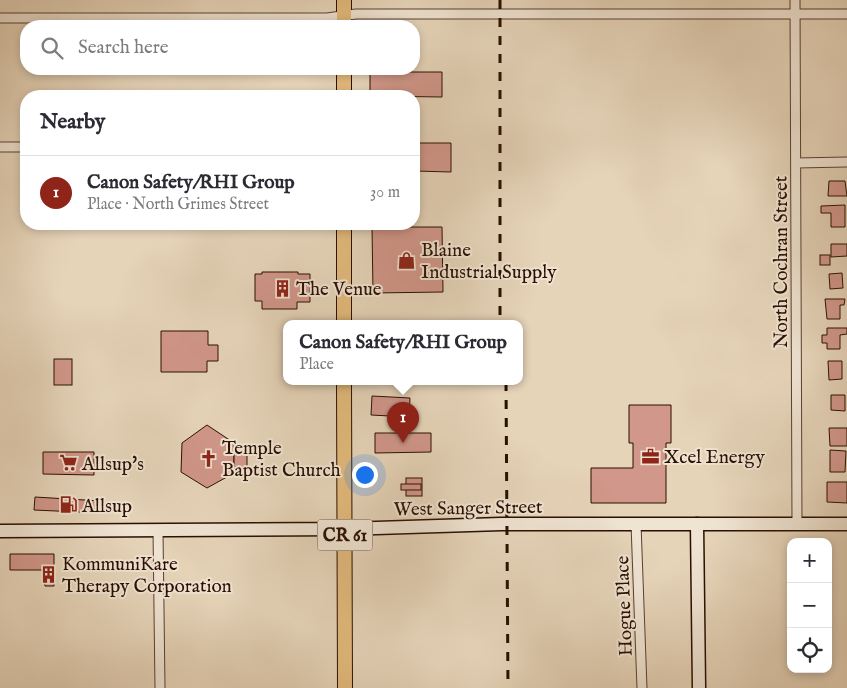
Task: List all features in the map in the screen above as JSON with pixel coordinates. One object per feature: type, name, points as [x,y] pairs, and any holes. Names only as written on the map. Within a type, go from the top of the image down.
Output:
[{"type":"main road","points":[[344,0],[344,20]]},
{"type":"main road","points":[[344,75],[344,90]]},
{"type":"main road","points":[[344,230],[344,320]]},
{"type":"main road","name":"CR 61","points":[[344,385],[345,688]]},
{"type":"main road","name":"West Sanger Street","points":[[0,531],[344,529],[482,524],[847,524]]},
{"type":"main road","points":[[697,524],[699,688]]},
{"type":"street","name":"North Cochran Street","points":[[795,0],[797,524]]},
{"type":"street","points":[[400,20],[795,13],[847,14]]},
{"type":"street","points":[[0,18],[327,18],[338,20]]},
{"type":"street","points":[[0,147],[20,147]]},
{"type":"street","points":[[796,163],[847,162]]},
{"type":"street","name":"Hogue Place","points":[[636,524],[642,688]]},
{"type":"street","points":[[158,530],[160,688]]},
{"type":"building","points":[[420,72],[442,72],[442,97],[420,97],[420,90],[370,90],[370,75],[420,75]]},
{"type":"building","points":[[420,143],[451,143],[451,172],[420,171]]},
{"type":"building","points":[[829,181],[845,181],[847,196],[828,196]]},
{"type":"building","points":[[845,205],[845,227],[831,227],[831,213],[821,213],[821,206]]},
{"type":"building","name":"Blaine Industrial Supply","points":[[420,227],[442,227],[443,292],[373,293],[372,230],[420,230]]},
{"type":"building","points":[[831,244],[847,244],[847,256],[831,257]]},
{"type":"building","points":[[820,255],[830,255],[830,265],[820,265]]},
{"type":"building","name":"The Venue","points":[[262,272],[310,274],[310,302],[297,302],[297,309],[262,309],[262,301],[255,301],[255,274],[262,274]]},
{"type":"building","points":[[842,273],[843,288],[830,289],[829,274]]},
{"type":"building","points":[[825,299],[845,299],[844,305],[840,305],[840,319],[827,319]]},
{"type":"building","points":[[827,328],[847,328],[847,334],[840,335],[840,349],[827,349],[827,343],[822,343],[822,335],[827,335]]},
{"type":"building","points":[[161,331],[208,331],[208,345],[218,345],[218,361],[207,361],[207,372],[161,372]]},
{"type":"building","points":[[54,359],[72,359],[72,385],[54,385]]},
{"type":"building","points":[[828,361],[842,361],[842,379],[829,380]]},
{"type":"building","points":[[831,395],[845,395],[845,411],[831,410]]},
{"type":"building","points":[[372,396],[410,398],[409,417],[371,415]]},
{"type":"building","name":"Xcel Energy","points":[[629,405],[671,405],[671,443],[666,443],[666,503],[591,503],[591,468],[633,468],[633,443],[629,443]]},
{"type":"building","name":"Temple Baptist Church","points":[[207,425],[234,443],[234,473],[207,488],[181,472],[182,443]]},
{"type":"building","points":[[829,428],[847,428],[847,446],[830,446]]},
{"type":"building","points":[[375,433],[431,433],[431,452],[375,453]]},
{"type":"building","points":[[234,448],[247,448],[247,467],[234,467]]},
{"type":"building","points":[[830,450],[846,451],[845,472],[830,472]]},
{"type":"building","name":"Allsup's","points":[[43,452],[94,452],[94,475],[43,474]]},
{"type":"building","points":[[406,478],[422,478],[422,496],[406,496]]},
{"type":"building","points":[[827,482],[847,482],[847,503],[827,502]]},
{"type":"building","points":[[401,484],[421,484],[421,490],[401,490]]},
{"type":"building","name":"Allsup","points":[[35,497],[101,501],[101,513],[34,510]]},
{"type":"building","name":"KommuniKare Therapy Corporation","points":[[10,554],[54,554],[54,586],[45,586],[42,570],[10,570]]},
{"type":"railway","points":[[500,0],[500,320]]},
{"type":"railway","points":[[506,385],[508,688]]},
{"type":"place","name":"Blaine Industrial Supply","points":[[407,260]]},
{"type":"place","name":"The Venue","points":[[282,288]]},
{"type":"place","name":"Canon Safety/RHI Group","points":[[403,443]]},
{"type":"place","name":"Xcel Energy","points":[[650,456]]},
{"type":"place","name":"Temple Baptist Church","points":[[208,458]]},
{"type":"place","name":"Allsup's","points":[[68,463]]},
{"type":"place","name":"Allsup","points":[[68,505]]},
{"type":"place","name":"KommuniKare Therapy Corporation","points":[[48,574]]}]
